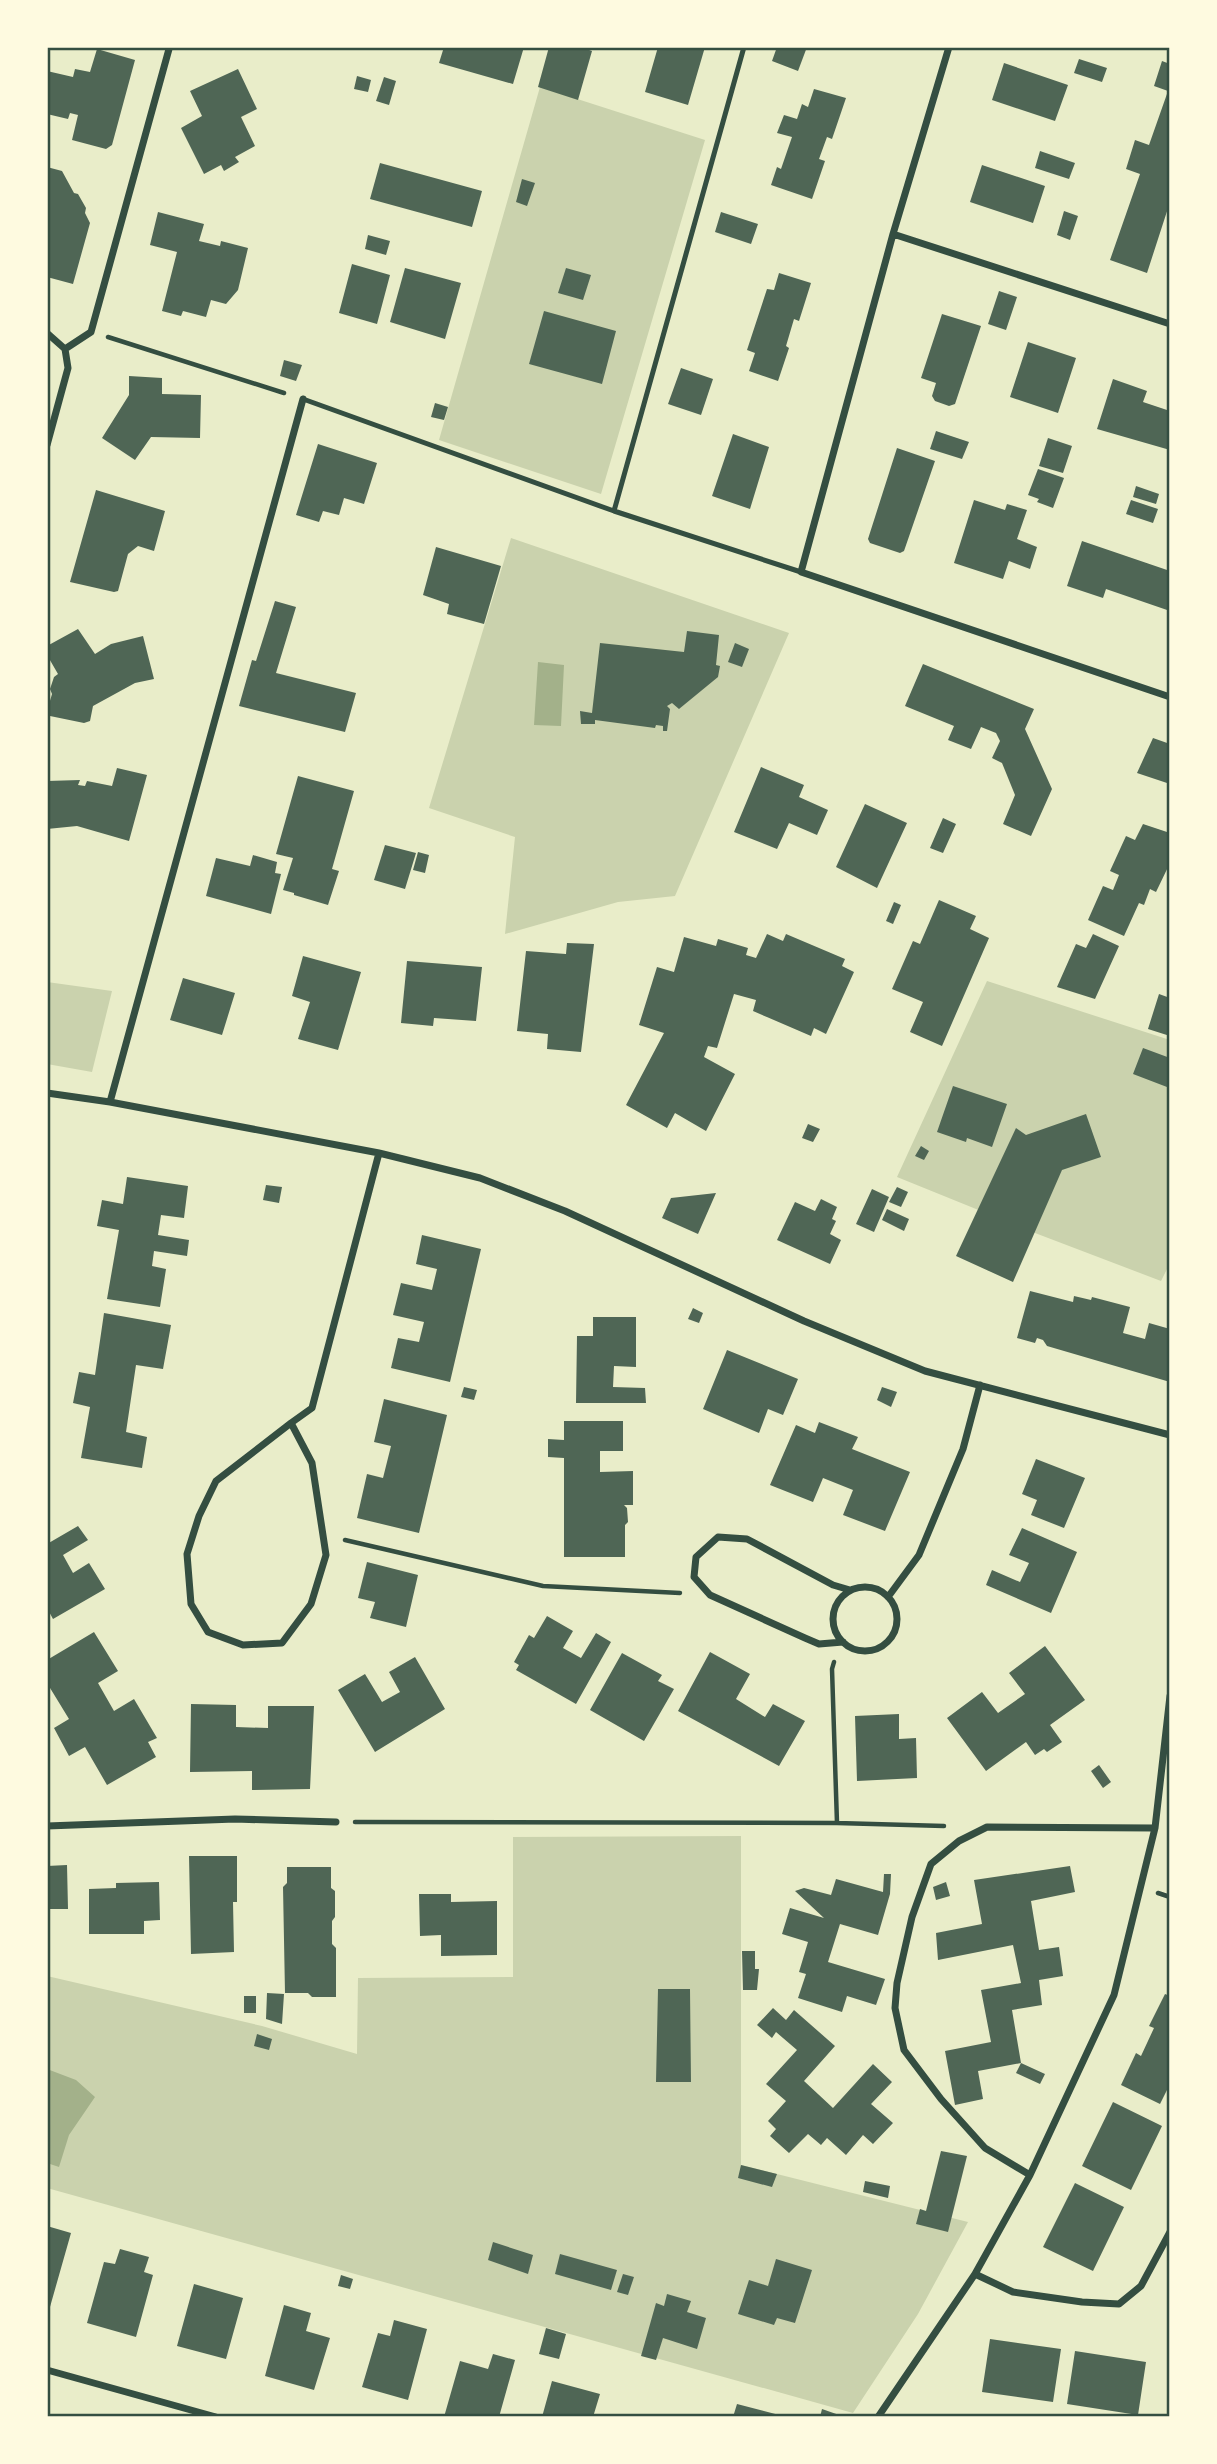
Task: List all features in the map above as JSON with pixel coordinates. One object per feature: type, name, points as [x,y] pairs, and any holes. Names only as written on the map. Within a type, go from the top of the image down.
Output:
[{"type":"street","points":[[949,47],[893,234],[801,572],[1170,696]]},
{"type":"street","points":[[65,349],[91,332],[169,49]]},
{"type":"street","points":[[893,234],[1170,324]]},
{"type":"street","points":[[47,333],[65,349],[68,368],[47,445]]},
{"type":"street","points":[[110,1102],[303,399]]},
{"type":"street","points":[[47,1093],[110,1102],[379,1153],[480,1178],[565,1212],[925,1371],[1170,1435]]},
{"type":"street","points":[[292,1423],[312,1463],[326,1555],[311,1604],[282,1643],[243,1646],[208,1632],[191,1604],[187,1554],[199,1516],[216,1481],[292,1423],[312,1408],[379,1153]]},
{"type":"street","points":[[888,1597],[919,1555],[963,1449],[980,1385]]},
{"type":"street","points":[[843,1642],[819,1644],[710,1595],[694,1577],[696,1557],[718,1537],[747,1539],[833,1585],[850,1590]]},
{"type":"street","points":[[860,1587],[880,1590],[888,1597],[897,1617],[891,1638],[874,1650],[863,1651],[843,1642],[833,1625],[833,1614],[842,1596],[860,1587]]},
{"type":"street","points":[[878,2417],[975,2274],[1030,2175],[1114,1994],[1155,1828],[1170,1696]]},
{"type":"street","points":[[47,1826],[235,1819],[336,1822]]},
{"type":"street","points":[[1030,2175],[985,2148],[941,2099],[904,2050],[895,2008],[897,1983],[912,1917],[930,1864],[959,1841],[987,1827],[1155,1828]]},
{"type":"street","points":[[975,2274],[1013,2292],[1082,2302],[1119,2304],[1141,2286],[1170,2232]]},
{"type":"street","points":[[47,2370],[216,2417]]},
{"type":"lane","points":[[614,510],[744,47]]},
{"type":"lane","points":[[303,399],[614,510],[801,572]]},
{"type":"path","points":[[91,332],[303,399]]},
{"type":"path","points":[[323,1535],[542,1586],[710,1595]]},
{"type":"path","points":[[837,1823],[832,1669],[843,1642]]},
{"type":"path","points":[[336,1822],[837,1823],[946,1826]]},
{"type":"shaded area","points":[[540,87],[705,140],[601,494],[439,440]]},
{"type":"shaded area","points":[[511,538],[789,633],[675,896],[618,902],[505,934],[515,837],[429,808]]},
{"type":"shaded area","points":[[538,662],[564,665],[561,726],[534,725]]},
{"type":"shaded area","points":[[987,981],[1170,1040],[1170,1263],[1161,1281],[897,1177]]},
{"type":"shaded area","points":[[47,982],[112,991],[92,1072],[47,1064]]},
{"type":"shaded area","points":[[741,1836],[741,2165],[968,2222],[918,2314],[853,2413],[47,2188],[47,1976],[262,2026],[357,2054],[358,1978],[513,1977],[513,1837]]},
{"type":"shaded area","points":[[47,2069],[76,2080],[95,2097],[69,2135],[59,2167],[47,2163]]},
{"type":"building","points":[[444,47],[524,47],[513,84],[439,63]]},
{"type":"building","points":[[549,47],[581,47],[592,51],[578,100],[538,87]]},
{"type":"building","points":[[658,47],[705,47],[688,105],[645,92]]},
{"type":"building","points":[[777,47],[807,47],[798,71],[772,61]]},
{"type":"building","points":[[97,49],[135,60],[112,145],[106,149],[72,140],[78,115],[70,113],[68,119],[47,114],[47,71],[73,77],[75,69],[90,72]]},
{"type":"building","points":[[1079,59],[1107,68],[1102,82],[1074,73]]},
{"type":"building","points":[[1162,61],[1170,64],[1170,202],[1147,273],[1110,260],[1140,174],[1126,169],[1135,140],[1149,145],[1168,91],[1154,86]]},
{"type":"building","points":[[1004,63],[1068,85],[1055,121],[992,100]]},
{"type":"building","points":[[238,69],[257,109],[241,117],[255,146],[235,157],[239,162],[224,171],[221,165],[204,174],[181,128],[202,116],[190,91]]},
{"type":"building","points":[[357,76],[371,80],[368,92],[354,89]]},
{"type":"building","points":[[384,77],[396,81],[389,105],[376,101]]},
{"type":"building","points":[[814,89],[846,98],[832,139],[827,137],[819,159],[825,161],[812,199],[771,185],[777,167],[781,169],[792,137],[777,133],[784,115],[797,119],[802,104],[808,107]]},
{"type":"building","points":[[1040,151],[1075,163],[1069,179],[1035,168]]},
{"type":"building","points":[[380,163],[482,191],[472,227],[370,199]]},
{"type":"building","points":[[982,165],[1045,186],[1033,223],[970,202]]},
{"type":"building","points":[[47,167],[62,171],[86,208],[85,213],[90,223],[73,284],[47,277]]},
{"type":"building","points":[[522,179],[535,183],[527,206],[516,202]]},
{"type":"building","points":[[1064,211],[1078,216],[1070,240],[1057,235]]},
{"type":"building","points":[[158,212],[204,224],[199,241],[220,246],[221,241],[248,248],[238,290],[226,304],[211,300],[206,317],[183,311],[181,316],[162,311],[177,252],[150,245]]},
{"type":"building","points":[[721,212],[758,224],[751,244],[715,232]]},
{"type":"building","points":[[368,235],[390,241],[386,255],[365,249]]},
{"type":"building","points":[[352,264],[390,275],[377,324],[339,313]]},
{"type":"building","points":[[405,268],[461,283],[445,339],[390,322]]},
{"type":"building","points":[[566,268],[591,275],[583,300],[558,293]]},
{"type":"building","points":[[779,273],[811,283],[799,321],[794,319],[786,346],[789,348],[778,381],[749,371],[755,353],[747,350],[767,289],[774,290]]},
{"type":"building","points":[[999,291],[1017,297],[1006,330],[988,324]]},
{"type":"building","points":[[544,311],[616,331],[602,384],[529,364]]},
{"type":"building","points":[[942,314],[981,326],[955,404],[949,406],[935,401],[932,396],[936,383],[921,378]]},
{"type":"building","points":[[1028,342],[1076,358],[1058,413],[1010,397]]},
{"type":"building","points":[[284,360],[302,365],[296,381],[280,376]]},
{"type":"building","points":[[681,368],[713,379],[701,415],[668,404]]},
{"type":"building","points":[[129,376],[162,378],[162,394],[201,395],[200,438],[151,437],[135,460],[102,438],[129,395]]},
{"type":"building","points":[[1113,379],[1147,391],[1143,402],[1170,411],[1170,450],[1097,429]]},
{"type":"building","points":[[435,403],[448,407],[444,420],[431,417]]},
{"type":"building","points":[[936,431],[969,442],[962,459],[930,449]]},
{"type":"building","points":[[733,434],[769,447],[750,509],[712,496]]},
{"type":"building","points":[[1048,438],[1072,446],[1063,473],[1039,466]]},
{"type":"building","points":[[318,444],[377,463],[364,504],[344,498],[339,515],[323,511],[319,522],[296,515]]},
{"type":"building","points":[[897,448],[935,461],[904,551],[900,553],[870,543],[868,539]]},
{"type":"building","points":[[1038,469],[1064,478],[1053,508],[1028,495]]},
{"type":"building","points":[[1136,486],[1159,494],[1156,504],[1133,497]]},
{"type":"building","points":[[96,490],[165,511],[154,551],[138,546],[128,554],[118,591],[114,592],[70,582]]},
{"type":"building","points":[[974,500],[1005,510],[1007,504],[1027,510],[1017,539],[1037,547],[1030,569],[1009,561],[1003,579],[954,563]]},
{"type":"building","points":[[1131,500],[1158,509],[1153,523],[1126,514]]},
{"type":"building","points":[[1082,541],[1170,571],[1170,611],[1106,589],[1103,598],[1067,586]]},
{"type":"building","points":[[436,547],[501,566],[484,624],[447,614],[449,604],[423,595]]},
{"type":"building","points":[[275,601],[296,607],[276,673],[356,693],[345,732],[239,706],[252,660],[256,661]]},
{"type":"building","points":[[78,629],[95,654],[111,644],[143,636],[154,679],[135,683],[93,706],[90,721],[84,723],[50,716],[47,711],[52,694],[50,689],[54,677],[58,674],[47,655],[47,646]]},
{"type":"building","points":[[687,631],[719,635],[716,665],[720,666],[718,677],[679,709],[672,703],[667,706],[670,709],[667,731],[663,731],[663,726],[656,725],[655,728],[595,720],[595,724],[581,724],[580,711],[592,713],[600,643],[684,652]]},
{"type":"building","points":[[735,643],[749,649],[742,667],[728,662]]},
{"type":"building","points":[[923,664],[1034,709],[1025,729],[1052,789],[1031,836],[1003,824],[1015,795],[1002,763],[992,758],[1000,741],[996,733],[981,727],[971,749],[948,740],[954,726],[905,706]]},
{"type":"building","points":[[1153,738],[1170,744],[1170,784],[1137,773]]},
{"type":"building","points":[[761,767],[804,785],[799,797],[828,810],[817,835],[789,823],[777,849],[734,832]]},
{"type":"building","points":[[117,768],[147,775],[129,841],[77,826],[47,829],[47,781],[80,780],[78,785],[85,786],[87,781],[112,786]]},
{"type":"building","points":[[298,776],[354,791],[332,869],[339,871],[328,905],[283,890],[293,858],[276,854]]},
{"type":"building","points":[[865,804],[907,823],[877,888],[836,867]]},
{"type":"building","points":[[943,818],[956,824],[943,853],[930,848]]},
{"type":"building","points":[[1143,824],[1170,833],[1170,863],[1156,892],[1150,889],[1144,905],[1139,903],[1124,936],[1088,920],[1103,886],[1113,890],[1119,875],[1110,871],[1126,836],[1135,840]]},
{"type":"building","points":[[385,845],[416,853],[405,889],[374,880]]},
{"type":"building","points":[[418,852],[429,855],[425,873],[413,870]]},
{"type":"building","points":[[253,855],[277,862],[275,873],[281,874],[271,914],[206,896],[216,858],[250,866]]},
{"type":"building","points":[[939,900],[976,916],[970,929],[989,938],[942,1046],[910,1032],[923,1002],[892,989],[913,941],[920,944]]},
{"type":"building","points":[[894,902],[901,905],[893,924],[886,921]]},
{"type":"building","points":[[767,934],[783,941],[786,934],[845,959],[842,966],[854,972],[826,1034],[814,1028],[811,1036],[753,1011],[756,1000],[734,994],[717,1048],[708,1046],[704,1057],[735,1074],[706,1131],[675,1113],[667,1128],[626,1105],[664,1033],[639,1025],[657,967],[674,972],[684,937],[716,946],[718,939],[748,948],[746,955],[756,958]]},
{"type":"building","points":[[1093,934],[1119,946],[1095,999],[1057,987],[1076,944],[1086,948]]},
{"type":"building","points":[[567,943],[594,944],[581,1052],[547,1049],[548,1034],[517,1031],[526,951],[566,954]]},
{"type":"building","points":[[303,956],[361,972],[338,1050],[298,1039],[310,1002],[292,996]]},
{"type":"building","points":[[407,961],[482,967],[476,1021],[434,1018],[433,1026],[401,1023]]},
{"type":"building","points":[[183,978],[235,993],[222,1035],[170,1020]]},
{"type":"building","points":[[1159,994],[1170,998],[1170,1036],[1148,1029]]},
{"type":"building","points":[[1143,1048],[1170,1058],[1170,1080],[1167,1087],[1133,1074]]},
{"type":"building","points":[[953,1086],[1007,1104],[992,1147],[967,1138],[966,1142],[937,1132]]},
{"type":"building","points":[[1086,1114],[1101,1157],[1062,1170],[1013,1282],[956,1256],[1016,1128],[1026,1135]]},
{"type":"building","points":[[808,1124],[820,1129],[813,1142],[802,1138]]},
{"type":"building","points":[[921,1146],[929,1151],[924,1160],[915,1156]]},
{"type":"building","points":[[127,1177],[188,1186],[184,1218],[161,1215],[158,1235],[189,1240],[187,1256],[154,1251],[152,1266],[166,1269],[160,1307],[107,1299],[119,1230],[97,1226],[102,1200],[123,1204]]},
{"type":"building","points":[[266,1185],[282,1187],[279,1203],[263,1200]]},
{"type":"building","points":[[897,1187],[908,1192],[901,1207],[889,1202]]},
{"type":"building","points":[[872,1189],[889,1197],[874,1232],[856,1224]]},
{"type":"building","points":[[716,1193],[698,1234],[662,1218],[671,1198]]},
{"type":"building","points":[[821,1199],[837,1207],[832,1219],[836,1221],[830,1234],[841,1240],[830,1264],[777,1240],[795,1202],[815,1211]]},
{"type":"building","points":[[887,1209],[909,1219],[904,1231],[882,1220]]},
{"type":"building","points":[[422,1235],[481,1249],[450,1382],[391,1368],[398,1338],[419,1342],[424,1322],[393,1315],[401,1283],[432,1290],[437,1269],[416,1264]]},
{"type":"building","points":[[1030,1291],[1073,1302],[1074,1296],[1091,1300],[1092,1297],[1130,1307],[1123,1333],[1145,1339],[1149,1323],[1170,1329],[1170,1382],[1047,1346],[1043,1340],[1037,1338],[1035,1343],[1017,1338]]},
{"type":"building","points":[[693,1308],[703,1313],[699,1323],[688,1319]]},
{"type":"building","points":[[104,1313],[171,1325],[163,1369],[136,1365],[126,1432],[147,1437],[142,1468],[81,1458],[90,1407],[73,1403],[79,1372],[95,1375]]},
{"type":"building","points":[[593,1317],[636,1317],[636,1367],[614,1366],[613,1387],[645,1388],[646,1403],[576,1403],[577,1336],[593,1336]]},
{"type":"building","points":[[727,1350],[798,1379],[783,1415],[768,1409],[759,1433],[703,1409]]},
{"type":"building","points":[[464,1387],[477,1390],[474,1400],[461,1397]]},
{"type":"building","points":[[882,1387],[897,1392],[891,1407],[877,1400]]},
{"type":"building","points":[[384,1399],[447,1415],[419,1533],[357,1518],[367,1474],[383,1478],[391,1446],[374,1442]]},
{"type":"building","points":[[564,1421],[623,1421],[623,1451],[600,1451],[600,1472],[633,1471],[633,1505],[624,1505],[627,1508],[628,1522],[625,1525],[625,1557],[564,1557],[564,1458],[548,1457],[548,1439],[564,1440]]},
{"type":"building","points":[[819,1422],[858,1437],[852,1449],[910,1472],[885,1531],[843,1515],[853,1490],[823,1478],[813,1502],[770,1485],[796,1425],[815,1433]]},
{"type":"building","points":[[1036,1459],[1085,1478],[1064,1528],[1031,1515],[1037,1500],[1022,1494]]},
{"type":"building","points":[[78,1526],[88,1540],[63,1555],[73,1573],[89,1563],[105,1589],[53,1619],[47,1608],[47,1544]]},
{"type":"building","points":[[1022,1528],[1077,1552],[1051,1613],[986,1585],[992,1570],[1020,1582],[1029,1563],[1009,1555]]},
{"type":"building","points":[[367,1562],[418,1575],[406,1627],[370,1618],[375,1602],[358,1598]]},
{"type":"building","points":[[547,1616],[573,1631],[563,1648],[581,1658],[596,1633],[611,1642],[576,1704],[516,1670],[519,1665],[514,1662],[529,1635],[534,1638]]},
{"type":"building","points":[[94,1632],[118,1671],[98,1683],[114,1711],[134,1699],[157,1738],[148,1742],[156,1757],[107,1785],[85,1747],[69,1756],[54,1728],[69,1719],[47,1683],[47,1660]]},
{"type":"building","points":[[1045,1646],[1085,1700],[1050,1725],[1062,1742],[1047,1752],[1044,1749],[1035,1755],[1026,1742],[986,1771],[947,1718],[982,1692],[998,1713],[1025,1694],[1009,1673]]},
{"type":"building","points":[[710,1652],[750,1674],[736,1699],[765,1717],[773,1704],[805,1721],[779,1766],[678,1711]]},
{"type":"building","points":[[622,1653],[662,1675],[658,1681],[674,1689],[644,1741],[590,1710]]},
{"type":"building","points":[[415,1657],[445,1709],[375,1752],[338,1690],[365,1674],[382,1702],[400,1692],[389,1672]]},
{"type":"building","points":[[191,1704],[236,1705],[236,1727],[268,1728],[268,1706],[314,1706],[310,1789],[252,1790],[252,1771],[190,1772]]},
{"type":"building","points":[[899,1714],[899,1739],[916,1738],[917,1778],[857,1781],[855,1716]]},
{"type":"building","points":[[1099,1765],[1111,1782],[1103,1788],[1091,1771]]},
{"type":"building","points":[[189,1856],[237,1856],[237,1902],[233,1902],[234,1952],[191,1954]]},
{"type":"building","points":[[67,1865],[68,1909],[47,1909],[47,1866]]},
{"type":"building","points":[[1070,1866],[1075,1892],[1031,1901],[1039,1950],[1059,1947],[1063,1976],[1039,1980],[1042,2005],[1012,2010],[1021,2063],[978,2071],[983,2099],[955,2105],[945,2051],[991,2042],[981,1990],[1021,1983],[1013,1945],[938,1960],[936,1933],[982,1924],[974,1880]]},
{"type":"building","points":[[287,1867],[331,1867],[331,1888],[335,1891],[332,1944],[336,1948],[336,1997],[285,1993],[283,1887],[287,1883]]},
{"type":"building","points":[[884,1874],[891,1874],[890,1894],[878,1935],[840,1924],[828,1962],[885,1979],[876,2005],[847,1996],[842,2012],[798,1998],[806,1974],[799,1972],[808,1942],[782,1934],[790,1908],[824,1918],[795,1891],[804,1888],[831,1895],[836,1879],[883,1892]]},
{"type":"building","points":[[159,1882],[160,1920],[144,1921],[144,1934],[89,1934],[89,1889],[116,1888],[116,1883]]},
{"type":"building","points":[[946,1882],[950,1896],[936,1900],[933,1887]]},
{"type":"building","points":[[419,1894],[451,1894],[451,1902],[497,1901],[497,1955],[441,1956],[441,1935],[420,1936]]},
{"type":"building","points":[[742,1951],[755,1951],[755,1969],[759,1969],[757,1990],[743,1990]]},
{"type":"building","points":[[658,1989],[690,1989],[691,2082],[656,2082]]},
{"type":"building","points":[[267,1993],[284,1994],[282,2024],[266,2019]]},
{"type":"building","points":[[1165,1994],[1170,1996],[1170,2084],[1160,2104],[1121,2085],[1136,2053],[1141,2056],[1154,2028],[1149,2026]]},
{"type":"building","points":[[244,1996],[256,1996],[256,2013],[244,2013]]},
{"type":"building","points":[[773,2008],[786,2020],[794,2010],[835,2046],[804,2081],[833,2108],[873,2064],[892,2082],[871,2104],[893,2123],[873,2144],[863,2135],[846,2155],[827,2138],[821,2145],[808,2134],[789,2153],[770,2136],[776,2129],[768,2121],[786,2101],[766,2084],[797,2050],[776,2032],[772,2038],[757,2025]]},
{"type":"building","points":[[257,2034],[272,2039],[269,2050],[254,2046]]},
{"type":"building","points":[[1021,2063],[1045,2074],[1040,2084],[1016,2073]]},
{"type":"building","points":[[1113,2102],[1162,2126],[1131,2190],[1082,2166]]},
{"type":"building","points":[[941,2151],[967,2156],[948,2232],[916,2224],[920,2209],[926,2211]]},
{"type":"building","points":[[741,2165],[777,2174],[772,2187],[738,2178]]},
{"type":"building","points":[[865,2181],[890,2186],[888,2198],[863,2192]]},
{"type":"building","points":[[1075,2183],[1124,2207],[1093,2271],[1043,2247]]},
{"type":"building","points":[[47,2226],[71,2233],[48,2314],[47,2314]]},
{"type":"building","points":[[493,2242],[533,2255],[528,2274],[488,2260]]},
{"type":"building","points":[[120,2249],[149,2257],[144,2272],[153,2275],[136,2337],[87,2323],[104,2262],[115,2264]]},
{"type":"building","points":[[560,2254],[617,2270],[611,2290],[555,2274]]},
{"type":"building","points":[[776,2259],[812,2270],[795,2323],[777,2318],[774,2325],[738,2314],[749,2280],[768,2286]]},
{"type":"building","points":[[623,2274],[634,2277],[628,2295],[617,2292]]},
{"type":"building","points":[[341,2275],[353,2279],[350,2289],[338,2286]]},
{"type":"building","points":[[194,2284],[243,2298],[226,2359],[177,2346]]},
{"type":"building","points":[[667,2294],[691,2301],[687,2312],[706,2318],[697,2349],[663,2338],[656,2360],[641,2356],[656,2303],[664,2306]]},
{"type":"building","points":[[284,2305],[311,2313],[306,2331],[330,2338],[314,2390],[265,2376]]},
{"type":"building","points":[[394,2320],[427,2329],[408,2400],[362,2387],[378,2333],[390,2336]]},
{"type":"building","points":[[546,2328],[566,2334],[559,2359],[539,2354]]},
{"type":"building","points":[[990,2339],[1061,2349],[1053,2402],[982,2392]]},
{"type":"building","points":[[1075,2351],[1146,2362],[1138,2415],[1067,2404]]},
{"type":"building","points":[[493,2354],[515,2360],[499,2417],[444,2417],[460,2361],[488,2369]]},
{"type":"building","points":[[552,2381],[600,2394],[593,2417],[542,2417]]},
{"type":"building","points":[[737,2404],[783,2416],[783,2417],[733,2417]]},
{"type":"building","points":[[822,2409],[842,2416],[842,2417],[820,2417]]}]
